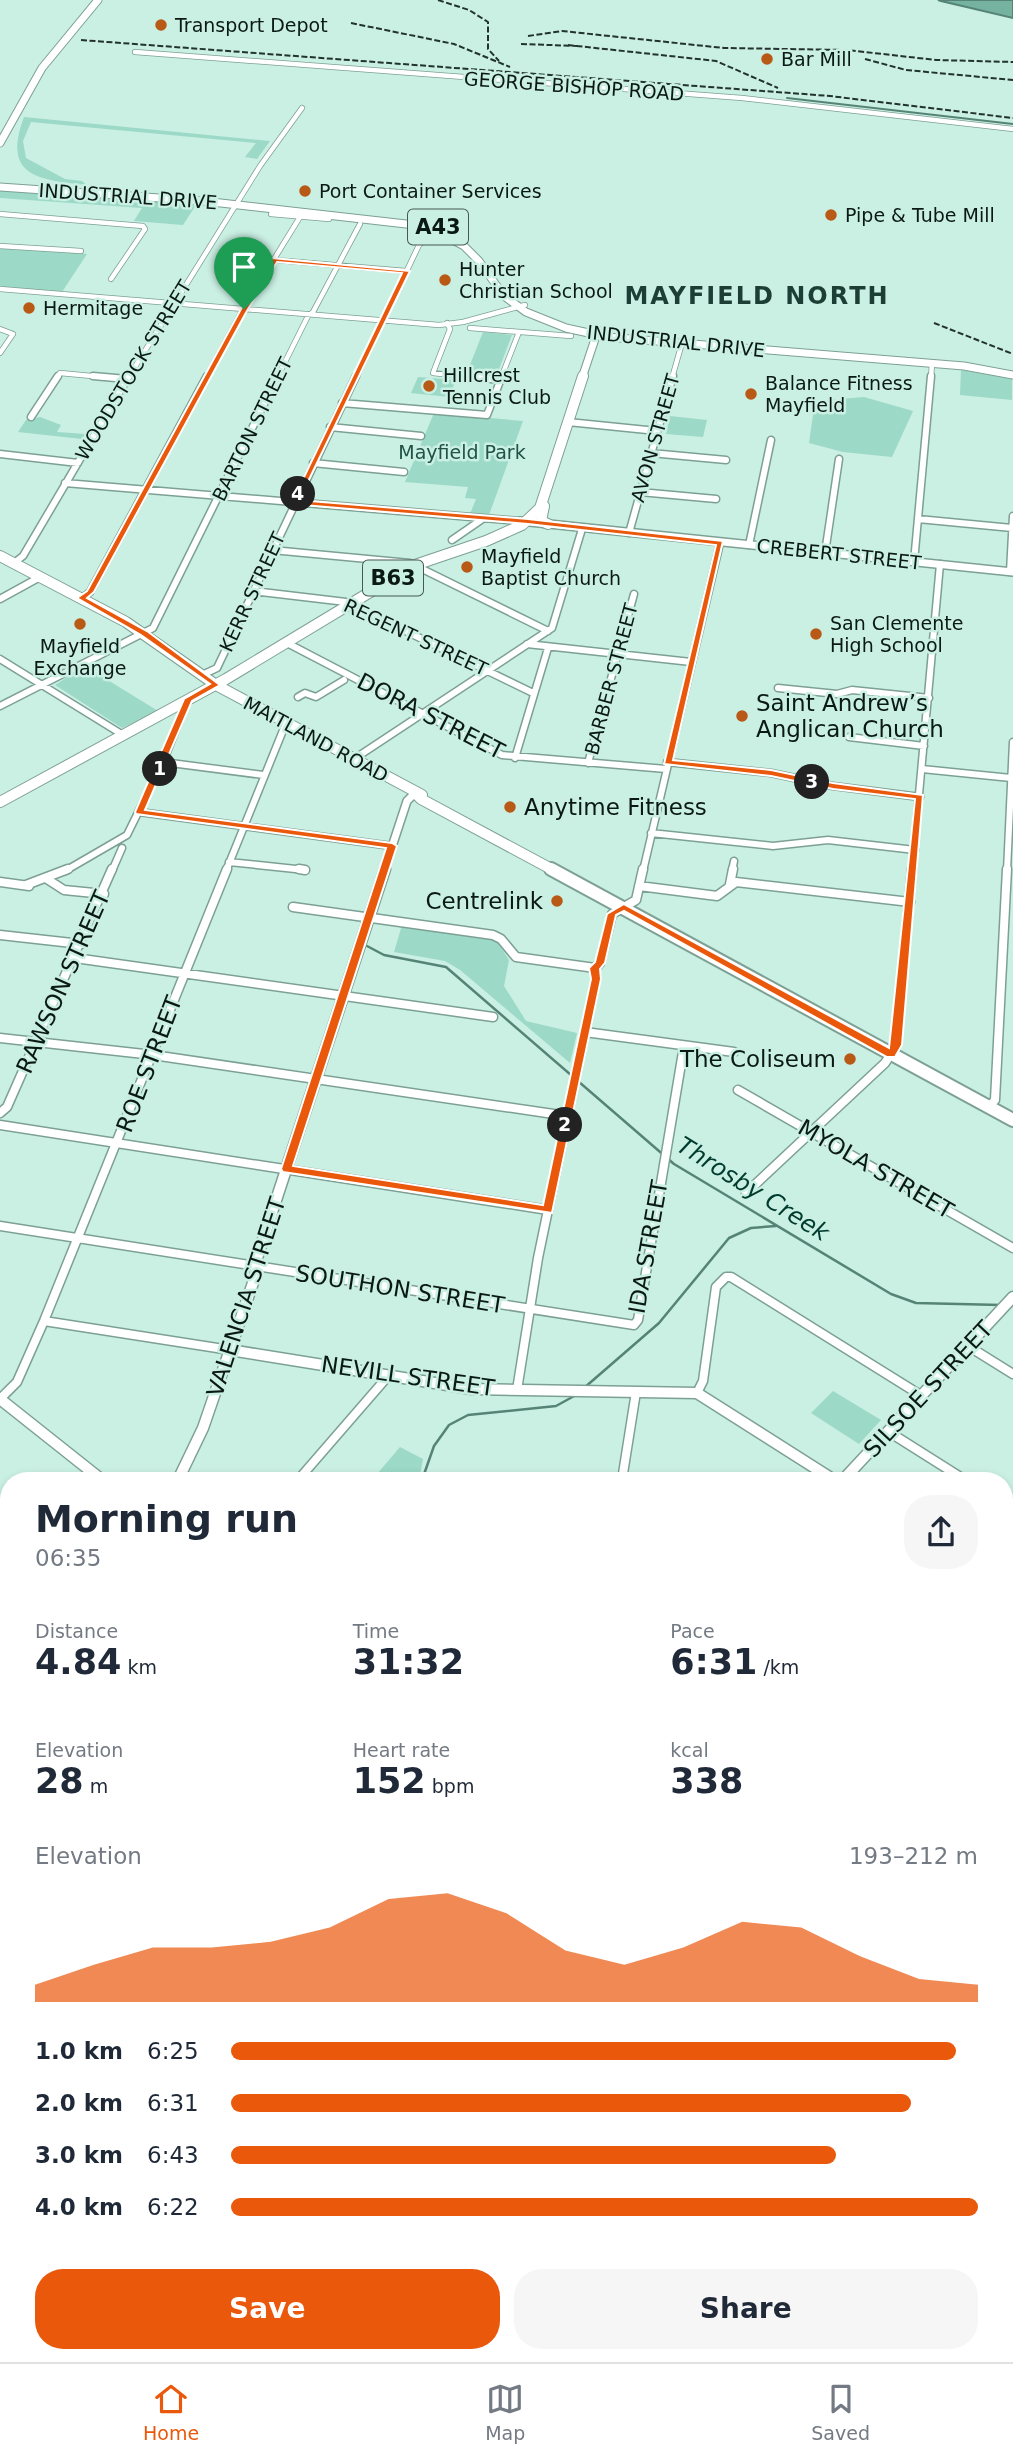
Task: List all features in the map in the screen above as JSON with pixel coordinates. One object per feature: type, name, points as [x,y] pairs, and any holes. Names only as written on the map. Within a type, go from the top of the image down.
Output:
[{"type":"highway","name":"INDUSTRIAL DRIVE","points":[[0,183],[17,184]]},
{"type":"highway","name":"INDUSTRIAL DRIVE","points":[[238,202],[380,219],[431,230],[449,237],[470,251],[499,290],[519,304],[550,322],[598,333]]},
{"type":"highway","name":"INDUSTRIAL DRIVE","points":[[682,343],[932,363]]},
{"type":"main road","points":[[0,129],[34,68],[90,0]]},
{"type":"main road","points":[[0,144],[41,68],[98,0]]},
{"type":"main road","name":"INDUSTRIAL DRIVE","points":[[0,183],[238,202]]},
{"type":"main road","name":"INDUSTRIAL DRIVE","points":[[17,184],[238,202]]},
{"type":"main road","points":[[518,525],[536,516],[544,498],[598,333]]},
{"type":"main road","name":"INDUSTRIAL DRIVE","points":[[598,333],[682,343]]},
{"type":"main road","name":"INDUSTRIAL DRIVE","points":[[598,333],[975,366],[1013,373]]},
{"type":"main road","name":"INDUSTRIAL DRIVE","points":[[932,363],[975,366]]},
{"type":"main road","points":[[544,498],[541,521],[548,524]]},
{"type":"main road","name":"B63","points":[[0,802],[216,685],[415,565],[518,525]]},
{"type":"main road","name":"MAITLAND ROAD","points":[[0,556],[144,633],[216,685],[415,793],[511,840],[571,874],[580,883],[1013,1120]]},
{"type":"street","name":"GEORGE BISHOP ROAD","points":[[135,52],[742,98],[1013,129]]},
{"type":"street","name":"WOODSTOCK STREET","points":[[14,563],[23,556],[172,304],[264,160],[302,108]]},
{"type":"street","points":[[0,214],[143,226],[145,229],[111,279]]},
{"type":"street","points":[[271,214],[328,219]]},
{"type":"street","points":[[81,598],[90,592],[244,309],[300,217]]},
{"type":"street","name":"BARTON STREET","points":[[144,633],[156,624],[310,314],[360,224]]},
{"type":"street","name":"KERR STREET","points":[[202,675],[217,668],[406,271],[419,245],[426,239]]},
{"type":"street","points":[[0,246],[81,251]]},
{"type":"street","points":[[275,260],[406,271]]},
{"type":"street","points":[[0,289],[427,324],[448,324],[519,304]]},
{"type":"street","points":[[448,324],[450,328],[433,373],[501,380]]},
{"type":"street","points":[[470,328],[571,336]]},
{"type":"street","points":[[0,331],[13,334],[0,354]]},
{"type":"street","points":[[342,403],[487,415],[519,332]]},
{"type":"street","name":"AVON STREET","points":[[629,534],[682,343]]},
{"type":"street","points":[[914,562],[932,363]]},
{"type":"street","points":[[31,417],[60,373],[127,379]]},
{"type":"street","points":[[568,422],[657,431]]},
{"type":"street","points":[[330,427],[421,436]]},
{"type":"street","points":[[749,545],[771,440]]},
{"type":"street","points":[[651,453],[726,460]]},
{"type":"street","points":[[0,454],[78,463]]},
{"type":"street","points":[[825,553],[839,458]]},
{"type":"street","points":[[313,463],[404,472]]},
{"type":"street","name":"CREBERT STREET","points":[[65,484],[582,529]]},
{"type":"street","points":[[640,492],[716,499]]},
{"type":"street","points":[[1011,572],[1013,516]]},
{"type":"street","points":[[918,519],[1012,528]]},
{"type":"street","points":[[452,540],[481,520]]},
{"type":"street","name":"CREBERT STREET","points":[[518,525],[548,524],[1011,572]]},
{"type":"street","points":[[354,759],[554,625],[582,529]]},
{"type":"street","points":[[595,968],[600,963],[612,914],[636,900],[720,542]]},
{"type":"street","points":[[272,550],[415,565],[548,631]]},
{"type":"street","points":[[746,1193],[883,1065],[896,1045],[940,564]]},
{"type":"street","points":[[0,599],[40,577]]},
{"type":"street","name":"REGENT STREET","points":[[253,591],[340,600],[351,604],[533,693]]},
{"type":"street","name":"BARBER STREET","points":[[588,763],[634,594]]},
{"type":"street","points":[[0,706],[144,633]]},
{"type":"street","name":"DORA STREET","points":[[287,643],[492,751],[515,758],[771,773],[833,786],[920,797]]},
{"type":"street","points":[[527,644],[691,662]]},
{"type":"street","points":[[515,758],[548,648]]},
{"type":"street","points":[[0,659],[123,735]]},
{"type":"street","points":[[298,697],[305,693],[316,699],[344,680]]},
{"type":"street","points":[[778,688],[835,694],[850,690],[929,698]]},
{"type":"street","name":"RAWSON STREET","points":[[0,1113],[7,1107],[37,1042],[104,894],[119,845],[130,831],[163,762],[188,699]]},
{"type":"street","name":"ROE STREET","points":[[0,1399],[17,1382],[44,1321],[286,723]]},
{"type":"street","points":[[849,737],[924,746]]},
{"type":"street","points":[[989,1107],[995,1100],[1013,742]]},
{"type":"street","points":[[163,762],[263,775]]},
{"type":"street","points":[[922,769],[1012,782]]},
{"type":"street","name":"VALENCIA STREET","points":[[182,1472],[204,1428],[255,1278],[256,1266],[367,918],[407,801],[415,793]]},
{"type":"street","points":[[139,812],[392,846]]},
{"type":"street","points":[[651,832],[773,846],[828,840],[915,850]]},
{"type":"street","points":[[0,882],[39,887],[119,845]]},
{"type":"street","points":[[229,862],[305,870]]},
{"type":"street","points":[[730,884],[734,862]]},
{"type":"street","points":[[49,881],[64,890],[104,894]]},
{"type":"street","points":[[639,886],[717,896],[736,882],[910,902]]},
{"type":"street","points":[[293,907],[493,935],[501,939],[516,957],[595,968]]},
{"type":"street","points":[[0,935],[81,944]]},
{"type":"street","points":[[75,958],[493,1017]]},
{"type":"street","points":[[517,1390],[528,1309],[596,979],[595,968]]},
{"type":"street","points":[[585,1032],[734,1052]]},
{"type":"street","points":[[0,1038],[153,1055],[566,1116]]},
{"type":"street","name":"IDA STREET","points":[[634,1325],[638,1320],[684,1046]]},
{"type":"street","name":"MYOLA STREET","points":[[738,1090],[1013,1248]]},
{"type":"street","points":[[0,1125],[548,1210]]},
{"type":"street","name":"SOUTHON STREET","points":[[0,1226],[634,1325]]},
{"type":"street","points":[[821,1472],[697,1393],[703,1384],[716,1287],[726,1277],[733,1278],[922,1396]]},
{"type":"street","name":"SILSOE STREET","points":[[851,1472],[1013,1297]]},
{"type":"street","name":"NEVILL STREET","points":[[44,1321],[472,1389],[697,1393]]},
{"type":"street","points":[[968,1346],[1013,1374]]},
{"type":"street","points":[[305,1472],[389,1375]]},
{"type":"street","points":[[623,1472],[636,1392]]},
{"type":"street","points":[[0,1399],[92,1472]]},
{"type":"street","points":[[889,1432],[952,1472]]},
{"type":"green space","points":[[24,117],[270,141],[257,159],[245,157],[256,143],[31,122],[23,141],[26,158],[65,179],[82,181],[87,185],[53,181],[28,171],[21,163],[18,152],[18,137]]},
{"type":"green space","points":[[0,190],[196,205],[183,225],[134,221],[142,208],[0,198]]},
{"type":"green space","points":[[0,247],[87,254],[62,292],[0,287]]},
{"type":"green space","points":[[483,332],[512,335],[496,377],[466,375]]},
{"type":"green space","points":[[961,370],[1012,379],[1012,400],[960,395]]},
{"type":"green space","name":"Hillcrest Tennis Club","points":[[418,377],[456,380],[449,397],[411,393]]},
{"type":"green space","points":[[864,397],[913,411],[892,457],[843,452],[809,443],[815,401]]},
{"type":"green space","name":"Mayfield Park","points":[[434,413],[523,421],[489,515],[470,514],[476,499],[465,498],[468,487],[405,482]]},
{"type":"green space","points":[[670,416],[707,420],[703,437],[666,434]]},
{"type":"green space","points":[[40,417],[61,425],[57,432],[85,434],[82,439],[18,432],[26,420]]},
{"type":"green space","points":[[85,666],[158,711],[122,728],[55,685]]},
{"type":"green space","points":[[402,925],[497,941],[509,960],[504,986],[526,1021],[577,1033],[570,1063],[460,970],[445,961],[394,952]]},
{"type":"green space","points":[[833,1391],[881,1420],[859,1444],[811,1413]]},
{"type":"green space","points":[[400,1447],[423,1459],[421,1472],[379,1472]]},
{"type":"shaded area","points":[[938,0],[1013,0],[1013,18],[941,1]]},
{"type":"waterway","points":[[787,98],[1013,124]]},
{"type":"waterway","name":"Throsby Creek","points":[[367,946],[384,955],[446,967],[674,1164],[891,1294],[916,1303],[1001,1305]]},
{"type":"waterway","points":[[584,1388],[659,1323],[729,1238],[751,1228],[776,1226]]},
{"type":"waterway","points":[[425,1472],[434,1446],[449,1425],[468,1415],[556,1406],[576,1395]]},
{"type":"railway","points":[[438,0],[469,10],[488,22],[488,49],[499,61]]},
{"type":"railway","points":[[351,23],[454,44],[510,67]]},
{"type":"railway","points":[[528,36],[562,31],[724,48],[847,50],[936,60],[1013,62]]},
{"type":"railway","points":[[81,40],[830,96],[1013,118]]},
{"type":"railway","points":[[521,44],[577,46]]},
{"type":"railway","points":[[568,45],[577,46]]},
{"type":"railway","points":[[577,46],[716,61],[778,88]]},
{"type":"railway","points":[[865,59],[906,70],[1013,80]]},
{"type":"railway","points":[[934,323],[1013,354]]},
{"type":"place","name":"Transport Depot","points":[[161,25]]},
{"type":"place","name":"Bar Mill","points":[[767,59]]},
{"type":"place","name":"Port Container Services","points":[[305,191]]},
{"type":"place","name":"Pipe & Tube Mill","points":[[831,215]]},
{"type":"place","name":"Hunter Christian School","points":[[445,280]]},
{"type":"place","name":"Hermitage","points":[[29,308]]},
{"type":"place","name":"Hillcrest Tennis Club","points":[[429,386]]},
{"type":"place","name":"Balance Fitness Mayfield","points":[[751,394]]},
{"type":"place","name":"Mayfield Baptist Church","points":[[467,567]]},
{"type":"place","name":"Mayfield Exchange","points":[[80,624]]},
{"type":"place","name":"San Clemente High School","points":[[816,634]]},
{"type":"place","name":"Saint Andrew’s Anglican Church","points":[[742,716]]},
{"type":"place","name":"Anytime Fitness","points":[[510,807]]},
{"type":"place","name":"Centrelink","points":[[557,901]]},
{"type":"place","name":"The Coliseum","points":[[850,1059]]},
{"type":"district","name":"MAYFIELD NORTH","points":[[757,296]]},
{"type":"route","points":[[275,260],[406,271],[294,502],[720,542],[667,762],[771,773],[833,786],[920,797],[896,1045],[891,1054],[624,907],[612,914],[600,963],[595,968],[596,979],[548,1210],[287,1169],[392,846],[139,812],[163,762],[188,699],[216,685],[144,633],[81,598],[89,594],[244,309],[275,260]]}]
